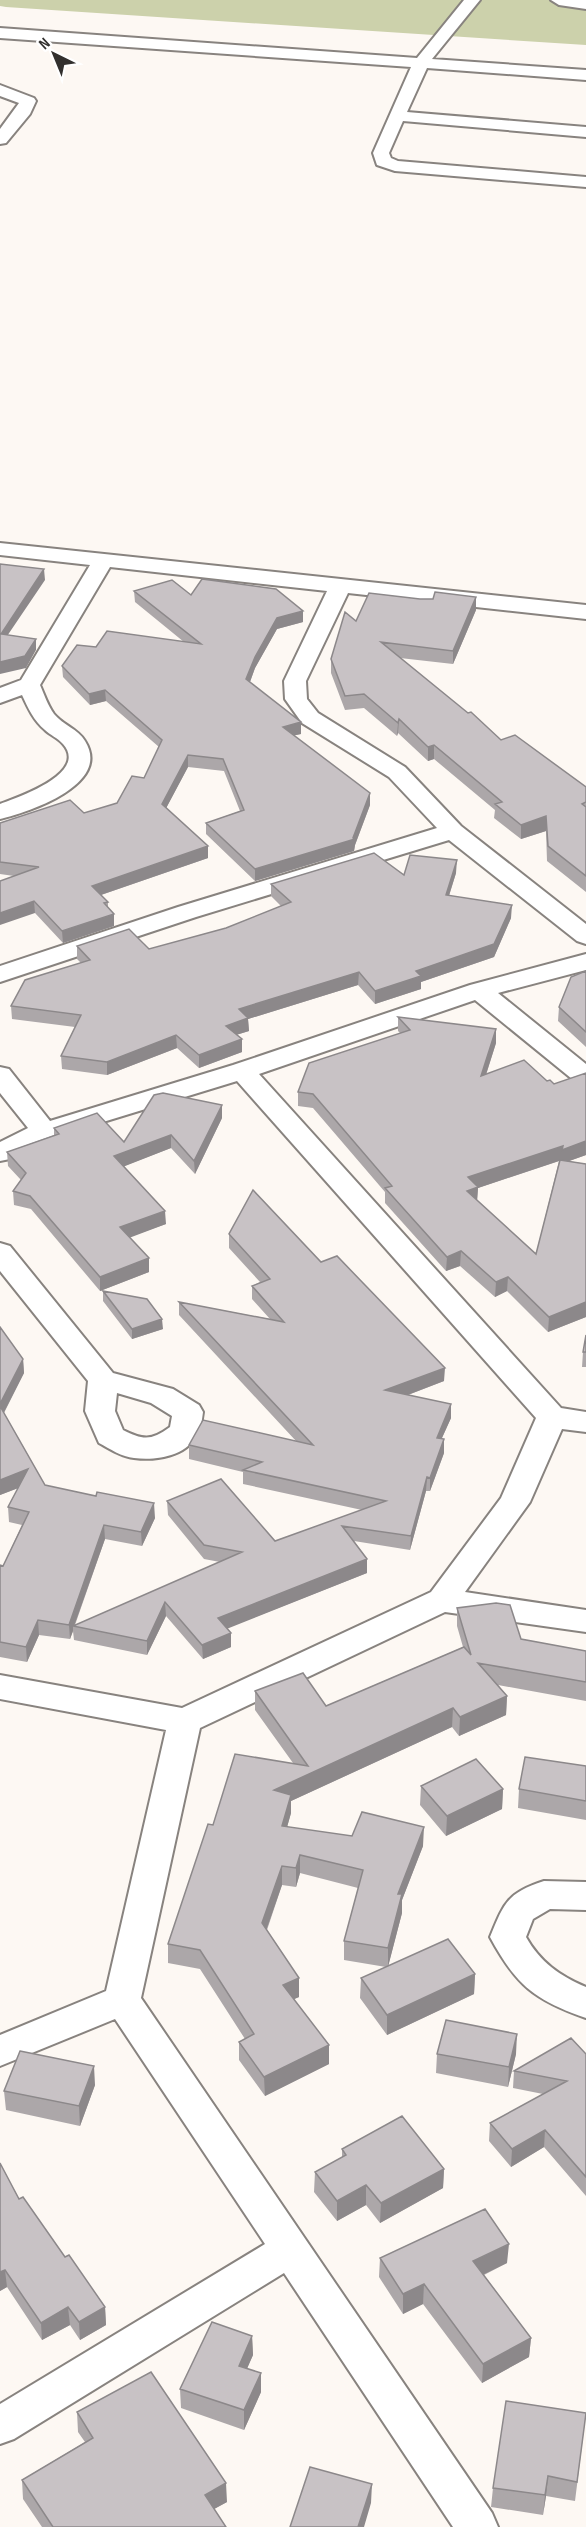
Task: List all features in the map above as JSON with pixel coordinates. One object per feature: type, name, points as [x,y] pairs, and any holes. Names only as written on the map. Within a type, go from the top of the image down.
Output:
[{"type":"street","points":[[472,0],[421,63],[381,153],[383,161],[395,166],[586,183]]},
{"type":"street","points":[[559,0],[586,4]]},
{"type":"street","points":[[5,50],[8,34],[586,75]]},
{"type":"street","points":[[0,90],[28,101],[24,111],[0,139]]},
{"type":"street","points":[[398,116],[586,132]]},
{"type":"street","points":[[0,549],[586,612]]},
{"type":"street","points":[[0,696],[29,686],[104,559]]},
{"type":"street","points":[[340,586],[295,681],[296,699],[310,718],[397,772],[453,831],[586,936]]},
{"type":"street","points":[[0,812],[51,791],[75,775],[81,759],[76,744],[46,718],[29,686]]},
{"type":"street","points":[[0,974],[176,916],[453,831]]},
{"type":"street","points":[[0,1153],[44,1131],[242,1071],[479,990],[586,962]]},
{"type":"street","points":[[479,990],[586,1077]]},
{"type":"street","points":[[242,1071],[552,1417],[586,1422]]},
{"type":"street","points":[[0,1075],[44,1131]]},
{"type":"street","points":[[0,1252],[103,1380]]},
{"type":"street","points":[[0,1687],[185,1721],[442,1600],[514,1502],[552,1417]]},
{"type":"street","points":[[442,1600],[586,1621]]},
{"type":"street","points":[[185,1721],[122,2000],[288,2250],[477,2527]]},
{"type":"street","points":[[586,1896],[544,1895],[519,1910],[508,1937],[520,1962],[543,1982],[586,2004]]},
{"type":"street","points":[[0,2051],[122,2000]]},
{"type":"street","points":[[0,2426],[288,2250]]},
{"type":"green space","points":[[0,0],[586,0],[586,45],[6,7],[0,6]]},
{"type":"building","points":[[0,564],[44,569],[1,634],[36,639],[25,656],[0,662]]},
{"type":"building","points":[[202,579],[276,589],[303,611],[277,618],[255,657],[246,679],[301,722],[283,727],[370,793],[353,838],[355,839],[255,869],[206,823],[244,810],[223,759],[188,755],[162,804],[208,846],[92,886],[108,902],[104,903],[114,914],[62,931],[34,901],[0,913],[0,881],[39,867],[0,862],[0,823],[70,800],[84,813],[117,803],[132,776],[144,778],[162,740],[105,690],[89,694],[62,666],[77,645],[96,647],[107,631],[201,644],[134,591],[172,580],[191,595]]},
{"type":"building","points":[[435,592],[476,597],[453,651],[381,642],[468,713],[471,712],[501,740],[515,735],[586,787],[586,802],[582,804],[586,807],[586,876],[548,846],[546,816],[521,825],[495,804],[502,802],[434,745],[428,747],[399,719],[398,723],[364,694],[345,696],[331,659],[345,612],[356,621],[369,593],[433,599]]},
{"type":"building","points":[[374,853],[404,875],[410,855],[457,860],[446,895],[512,905],[494,944],[416,971],[421,976],[375,991],[359,972],[239,1009],[248,1018],[226,1026],[242,1039],[199,1055],[176,1035],[107,1062],[61,1056],[81,1015],[11,1006],[25,980],[90,960],[77,946],[129,929],[149,949],[226,928],[291,902],[271,884]]},
{"type":"building","points":[[586,971],[586,1032],[559,1007],[571,977]]},
{"type":"building","points":[[398,1017],[496,1029],[481,1076],[524,1060],[547,1081],[550,1080],[554,1084],[586,1073],[586,1141],[562,1150],[563,1146],[468,1177],[478,1187],[467,1191],[536,1254],[560,1160],[586,1164],[586,1302],[549,1317],[508,1277],[496,1282],[461,1251],[447,1257],[385,1188],[392,1186],[313,1094],[298,1092],[309,1063],[410,1030]]},
{"type":"building","points":[[163,1093],[222,1105],[194,1161],[171,1135],[114,1156],[165,1211],[120,1227],[149,1258],[100,1277],[30,1196],[13,1191],[26,1173],[7,1152],[59,1134],[54,1128],[97,1113],[124,1142],[154,1095]]},
{"type":"building","points":[[253,1190],[321,1262],[337,1256],[445,1368],[385,1390],[451,1404],[437,1438],[444,1439],[430,1478],[427,1477],[411,1536],[342,1526],[367,1559],[218,1618],[231,1633],[202,1645],[165,1602],[147,1641],[73,1626],[242,1552],[204,1545],[167,1501],[221,1479],[275,1541],[386,1501],[243,1470],[262,1462],[189,1445],[203,1420],[313,1445],[179,1302],[284,1322],[252,1286],[270,1279],[229,1234]]},
{"type":"building","points":[[103,1291],[147,1299],[162,1319],[132,1329]]},
{"type":"building","points":[[0,1327],[23,1359],[0,1404]]},
{"type":"building","points":[[586,1335],[586,1352],[583,1352]]},
{"type":"building","points":[[0,1406],[45,1485],[96,1496],[97,1492],[154,1503],[141,1532],[104,1525],[69,1625],[38,1620],[26,1647],[0,1642],[0,1565],[3,1566],[29,1512],[8,1507],[28,1469],[0,1480]]},
{"type":"building","points":[[496,1603],[510,1605],[521,1639],[586,1651],[586,1682],[478,1663],[507,1696],[460,1717],[453,1708],[274,1790],[291,1795],[282,1826],[352,1836],[362,1812],[424,1827],[398,1894],[402,1894],[388,1948],[344,1941],[363,1870],[300,1855],[296,1868],[282,1866],[262,1923],[299,1978],[283,1985],[329,2045],[264,2077],[239,2042],[254,2034],[200,1950],[168,1944],[208,1824],[213,1825],[235,1754],[308,1766],[255,1691],[303,1673],[326,1706],[464,1647],[471,1655],[457,1608]]},
{"type":"building","points":[[525,1757],[586,1766],[586,1801],[519,1789]]},
{"type":"building","points":[[476,1759],[503,1789],[447,1816],[421,1786]]},
{"type":"building","points":[[448,1939],[475,1974],[387,2015],[361,1978]]},
{"type":"building","points":[[446,2020],[517,2034],[509,2067],[437,2054]]},
{"type":"building","points":[[571,2038],[586,2054],[586,2177],[545,2130],[512,2149],[490,2123],[567,2081],[514,2071]]},
{"type":"building","points":[[20,2051],[94,2066],[79,2106],[4,2091]]},
{"type":"building","points":[[402,2116],[444,2169],[381,2203],[366,2185],[337,2201],[315,2172],[346,2155],[342,2149]]},
{"type":"building","points":[[0,2163],[19,2199],[23,2197],[65,2257],[69,2255],[105,2307],[79,2322],[68,2307],[41,2323],[5,2270],[0,2272]]},
{"type":"building","points":[[485,2209],[509,2244],[473,2261],[531,2338],[483,2364],[424,2284],[403,2294],[380,2258]]},
{"type":"building","points":[[212,2322],[252,2336],[239,2366],[261,2373],[244,2410],[180,2389]]},
{"type":"building","points":[[151,2372],[226,2483],[205,2495],[226,2527],[53,2527],[22,2480],[93,2438],[77,2412]]},
{"type":"building","points":[[506,2401],[586,2413],[577,2482],[548,2476],[545,2495],[493,2488]]},
{"type":"building","points":[[310,2467],[372,2484],[358,2527],[290,2527]]}]
